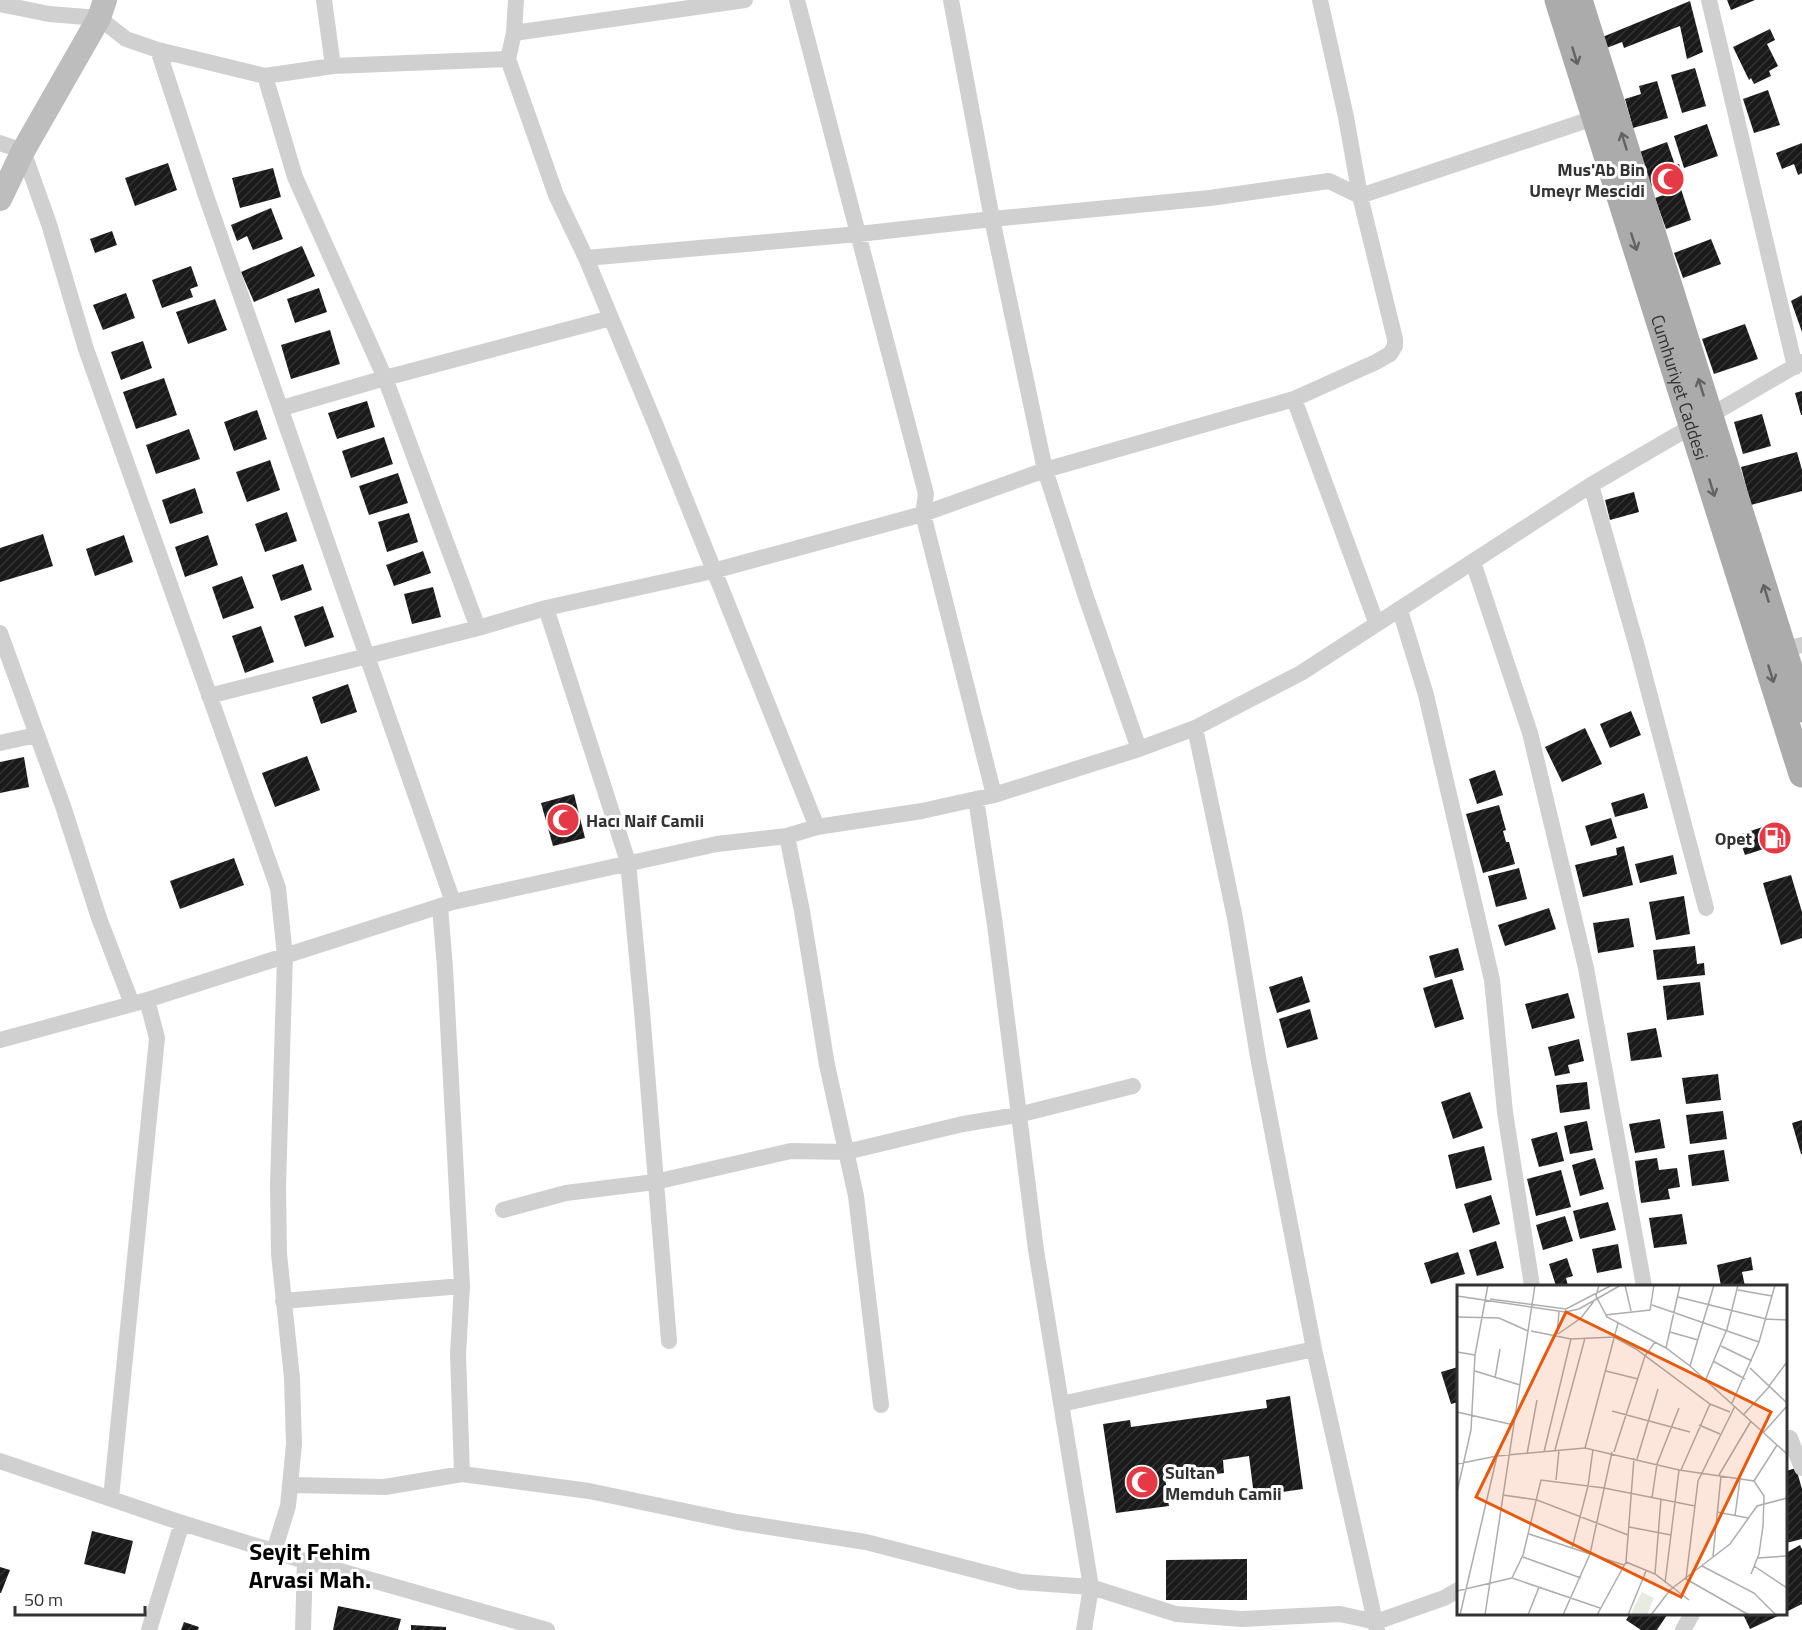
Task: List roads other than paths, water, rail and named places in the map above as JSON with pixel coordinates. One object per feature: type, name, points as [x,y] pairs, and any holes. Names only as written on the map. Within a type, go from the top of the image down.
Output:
[{"type":"main road","name":"Cumhuriyet Caddesi","points":[[1558,0],[1605,115]]},
{"type":"main road","name":"Cumhuriyet Caddesi","points":[[1579,0],[1605,115],[1701,420],[1802,774]]},
{"type":"main road","name":"Cumhuriyet Caddesi","points":[[1701,420],[1793,647],[1802,709]]},
{"type":"street","points":[[324,0],[333,66]]},
{"type":"street","points":[[516,0],[514,33],[508,59],[556,195],[586,258],[656,426],[817,827]]},
{"type":"street","points":[[514,33],[745,0]]},
{"type":"street","points":[[797,0],[926,494],[923,514],[994,795]]},
{"type":"street","points":[[951,0],[992,219],[1045,470],[1139,749]]},
{"type":"street","points":[[209,696],[368,657],[546,608],[713,571],[923,514],[1045,470],[1294,399],[1390,354],[1395,346],[1395,339],[1360,196],[1346,117],[1320,0]]},
{"type":"street","points":[[0,1040],[139,1002],[446,904],[717,844],[787,836],[817,827],[922,811],[994,795],[1139,749],[1195,728],[1301,673],[1376,622],[1400,610],[1591,485],[1799,364],[1709,0]]},
{"type":"street","points":[[0,4],[49,14],[102,9]]},
{"type":"street","points":[[102,9],[126,39],[158,50],[265,76],[333,66],[508,59]]},
{"type":"street","points":[[0,199],[23,151],[102,9]]},
{"type":"street","points":[[158,50],[368,657],[446,904],[445,968],[462,1286],[458,1354],[462,1474]]},
{"type":"street","points":[[265,76],[295,177],[385,378],[478,628]]},
{"type":"street","points":[[586,258],[859,234],[1210,198],[1329,181],[1360,196],[1605,115]]},
{"type":"street","points":[[0,143],[23,151]]},
{"type":"street","points":[[23,151],[50,224],[86,349],[278,888],[285,956],[278,1185],[279,1254],[292,1378],[294,1444],[288,1506],[274,1551]]},
{"type":"street","points":[[282,408],[611,318]]},
{"type":"street","points":[[1294,399],[1376,622]]},
{"type":"street","points":[[1591,485],[1637,647],[1706,908]]},
{"type":"street","points":[[1473,562],[1530,733],[1586,968],[1644,1285]]},
{"type":"street","points":[[546,608],[628,862],[669,1341]]},
{"type":"street","points":[[1400,610],[1426,694],[1492,980],[1505,1112],[1532,1285]]},
{"type":"street","points":[[0,633],[63,806],[99,918],[157,1038],[111,1497]]},
{"type":"street","points":[[1195,728],[1235,918],[1258,1057],[1314,1349],[1376,1626]]},
{"type":"street","points":[[0,743],[36,735]]},
{"type":"street","points":[[976,799],[995,925],[1036,1250],[1091,1587],[1084,1630]]},
{"type":"street","points":[[787,836],[802,911],[827,1065],[856,1196],[881,1405]]},
{"type":"street","points":[[503,1210],[566,1193],[655,1182],[791,1151],[846,1152],[963,1124],[1018,1115],[1133,1086]]},
{"type":"street","points":[[283,1301],[462,1286]]},
{"type":"street","points":[[1060,1404],[1314,1349]]},
{"type":"street","points":[[1791,1439],[1802,1468]]},
{"type":"street","points":[[0,1461],[182,1523],[305,1561],[547,1630]]},
{"type":"street","points":[[290,1485],[385,1487],[462,1474],[589,1491],[737,1522],[866,1542],[1021,1582],[1091,1587],[1176,1614],[1242,1619],[1340,1614],[1376,1626],[1457,1591]]},
{"type":"street","points":[[149,1630],[182,1523]]},
{"type":"street","points":[[303,1630],[305,1561]]},
{"type":"street","points":[[1683,1630],[1691,1615]]},
{"type":"place","name":"Mus'Ab Bin Umeyr Mescidi","points":[[1668,179]]},
{"type":"place","name":"Hacı Naif Camii","points":[[563,820]]},
{"type":"place","name":"Opet","points":[[1775,838]]},
{"type":"place","name":"Sultan Memduh Camii","points":[[1142,1482]]},
{"type":"district","name":"Seyit Fehim Arvasi Mah.","points":[[310,1565]]}]
